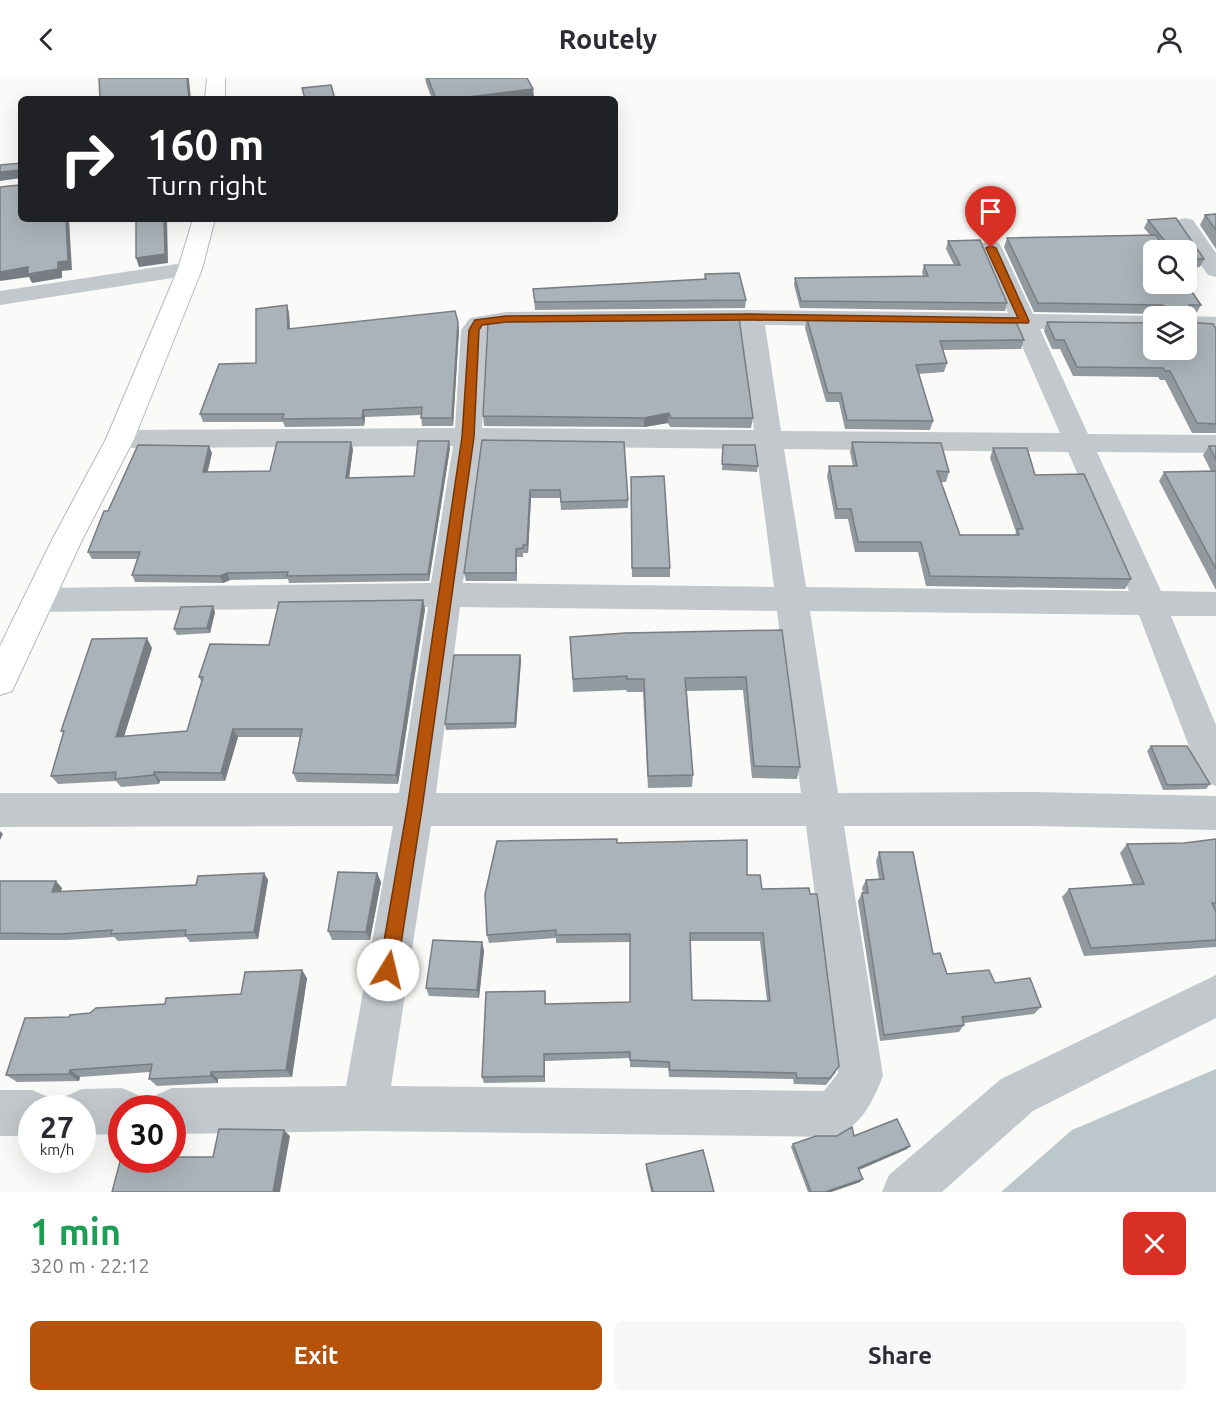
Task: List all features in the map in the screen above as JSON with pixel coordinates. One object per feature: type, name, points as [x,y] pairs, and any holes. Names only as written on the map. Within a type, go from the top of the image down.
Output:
[{"type":"main road","points":[[215,96],[216,78]]},
{"type":"main road","points":[[0,681],[120,439],[190,269],[203,222]]},
{"type":"street","points":[[1185,225],[1216,270]]},
{"type":"street","points":[[991,248],[1076,444],[1150,603],[1216,770]]},
{"type":"street","points":[[0,298],[190,269]]},
{"type":"street","points":[[186,1111],[365,1108],[834,1114],[849,1098],[861,1076],[752,317]]},
{"type":"street","points":[[365,1108],[415,809],[468,437],[474,330],[479,323],[506,319],[752,317],[1143,323]]},
{"type":"street","points":[[1197,323],[1216,324]]},
{"type":"street","points":[[120,439],[468,437],[1216,444]]},
{"type":"street","points":[[39,600],[444,595],[1216,604]]},
{"type":"street","points":[[0,810],[1033,809],[1216,813]]},
{"type":"street","points":[[906,1192],[1017,1095],[1216,996]]},
{"type":"street","points":[[0,1113],[18,1113]]},
{"type":"shaded area","points":[[1216,1069],[1216,1192],[1001,1192],[1072,1130]]},
{"type":"building","points":[[99,78],[187,78],[189,96],[100,96]]},
{"type":"building","points":[[428,78],[527,78],[533,89],[476,96],[435,96]]},
{"type":"building","points":[[331,85],[334,96],[304,96],[302,88]]},
{"type":"building","points":[[18,163],[18,170],[0,172],[0,165]]},
{"type":"building","points":[[18,185],[18,222],[66,222],[68,261],[58,262],[58,269],[28,274],[28,267],[0,272],[0,187]]},
{"type":"building","points":[[1216,214],[1216,230],[1205,215]]},
{"type":"building","points":[[1176,218],[1191,240],[1164,240],[1148,220]]},
{"type":"building","points":[[136,222],[164,222],[165,254],[136,258]]},
{"type":"building","points":[[1156,235],[1159,240],[1143,240],[1143,294],[1194,294],[1201,305],[1038,303],[1007,238]]},
{"type":"building","points":[[980,240],[1007,303],[801,301],[795,278],[928,276],[924,265],[960,265],[948,241]]},
{"type":"building","points":[[1197,249],[1204,259],[1197,259]]},
{"type":"building","points":[[739,273],[746,300],[535,302],[533,289],[706,279],[705,274]]},
{"type":"building","points":[[287,305],[288,329],[455,311],[458,322],[452,418],[421,418],[422,407],[363,410],[362,418],[282,419],[284,414],[200,414],[219,364],[256,363],[256,309]]},
{"type":"building","points":[[739,318],[753,418],[671,418],[669,413],[644,418],[483,416],[488,322],[537,319]]},
{"type":"building","points":[[807,319],[1016,322],[1024,340],[940,341],[947,363],[916,365],[933,421],[847,420],[841,393],[828,393]]},
{"type":"building","points":[[1047,322],[1143,323],[1143,360],[1197,360],[1197,323],[1213,324],[1216,329],[1216,424],[1197,423],[1170,371],[1165,371],[1163,368],[1077,367],[1064,340],[1055,340]]},
{"type":"building","points":[[482,440],[624,442],[628,500],[561,502],[560,490],[530,490],[527,545],[516,549],[516,573],[464,573]]},
{"type":"building","points":[[418,441],[449,441],[428,574],[287,576],[288,572],[227,573],[220,576],[132,575],[140,552],[88,552],[104,511],[108,511],[138,445],[209,446],[203,472],[270,471],[277,442],[351,442],[346,478],[414,476]]},
{"type":"building","points":[[852,442],[941,443],[949,472],[937,471],[960,535],[1019,535],[1017,529],[1023,529],[993,448],[1027,448],[1035,475],[1084,474],[1131,579],[930,576],[921,542],[858,542],[851,509],[837,509],[829,466],[857,466]]},
{"type":"building","points":[[723,445],[755,445],[758,466],[722,464]]},
{"type":"building","points":[[1209,446],[1216,446],[1216,460]]},
{"type":"building","points":[[1216,471],[1216,569],[1164,472]]},
{"type":"building","points":[[664,476],[670,568],[632,568],[631,477]]},
{"type":"building","points":[[423,600],[396,775],[293,773],[302,729],[233,729],[221,773],[154,772],[154,775],[115,779],[116,772],[51,776],[64,731],[61,731],[92,639],[147,638],[116,737],[187,731],[203,677],[199,677],[210,644],[269,645],[279,602]]},
{"type":"building","points":[[213,606],[207,628],[174,629],[181,607]]},
{"type":"building","points":[[782,630],[800,767],[754,766],[746,677],[685,678],[693,775],[648,776],[644,679],[627,679],[627,676],[573,679],[570,637],[625,633]]},
{"type":"building","points":[[454,655],[520,655],[515,723],[445,724]]},
{"type":"building","points":[[1151,746],[1187,746],[1210,784],[1167,785]]},
{"type":"building","points":[[617,839],[617,843],[747,840],[747,875],[760,875],[762,889],[809,888],[810,894],[817,894],[839,1066],[830,1078],[797,1078],[796,1073],[670,1070],[669,1062],[630,1060],[630,1052],[544,1054],[544,1076],[482,1077],[486,992],[545,991],[545,1004],[630,1002],[630,934],[556,935],[556,930],[487,935],[485,894],[497,841]],"holes":[[[690,933],[763,933],[770,1001],[692,1000]]]},
{"type":"building","points":[[1216,839],[1216,903],[1212,903],[1216,912],[1216,940],[1091,948],[1069,889],[1144,884],[1127,844],[1184,843]]},
{"type":"building","points":[[879,852],[913,852],[933,954],[940,953],[947,974],[989,970],[995,983],[1030,978],[1041,1007],[962,1017],[964,1025],[884,1035],[862,893],[868,893],[866,880],[884,879]]},
{"type":"building","points":[[338,872],[377,873],[366,932],[328,931]]},
{"type":"building","points":[[264,873],[254,932],[185,935],[186,930],[111,934],[112,930],[61,934],[0,933],[0,881],[56,881],[52,892],[196,885],[198,876]]},
{"type":"building","points":[[433,940],[482,942],[477,990],[426,988]]},
{"type":"building","points":[[302,970],[286,1070],[211,1072],[211,1076],[149,1079],[152,1064],[70,1070],[69,1074],[6,1075],[25,1018],[69,1017],[90,1013],[96,1008],[165,1004],[166,998],[241,994],[245,972]]},
{"type":"building","points":[[897,1119],[910,1146],[858,1168],[863,1179],[825,1192],[811,1192],[793,1144],[816,1136],[837,1136],[852,1127],[854,1136]]},
{"type":"building","points":[[219,1129],[284,1130],[273,1192],[112,1192],[117,1173],[186,1173],[186,1157],[213,1157]]},
{"type":"building","points":[[703,1150],[714,1192],[653,1192],[646,1164]]},
{"type":"route","points":[[388,970],[415,809],[468,437],[474,330],[479,323],[486,320],[506,319],[752,317],[1024,321],[991,248]]}]
